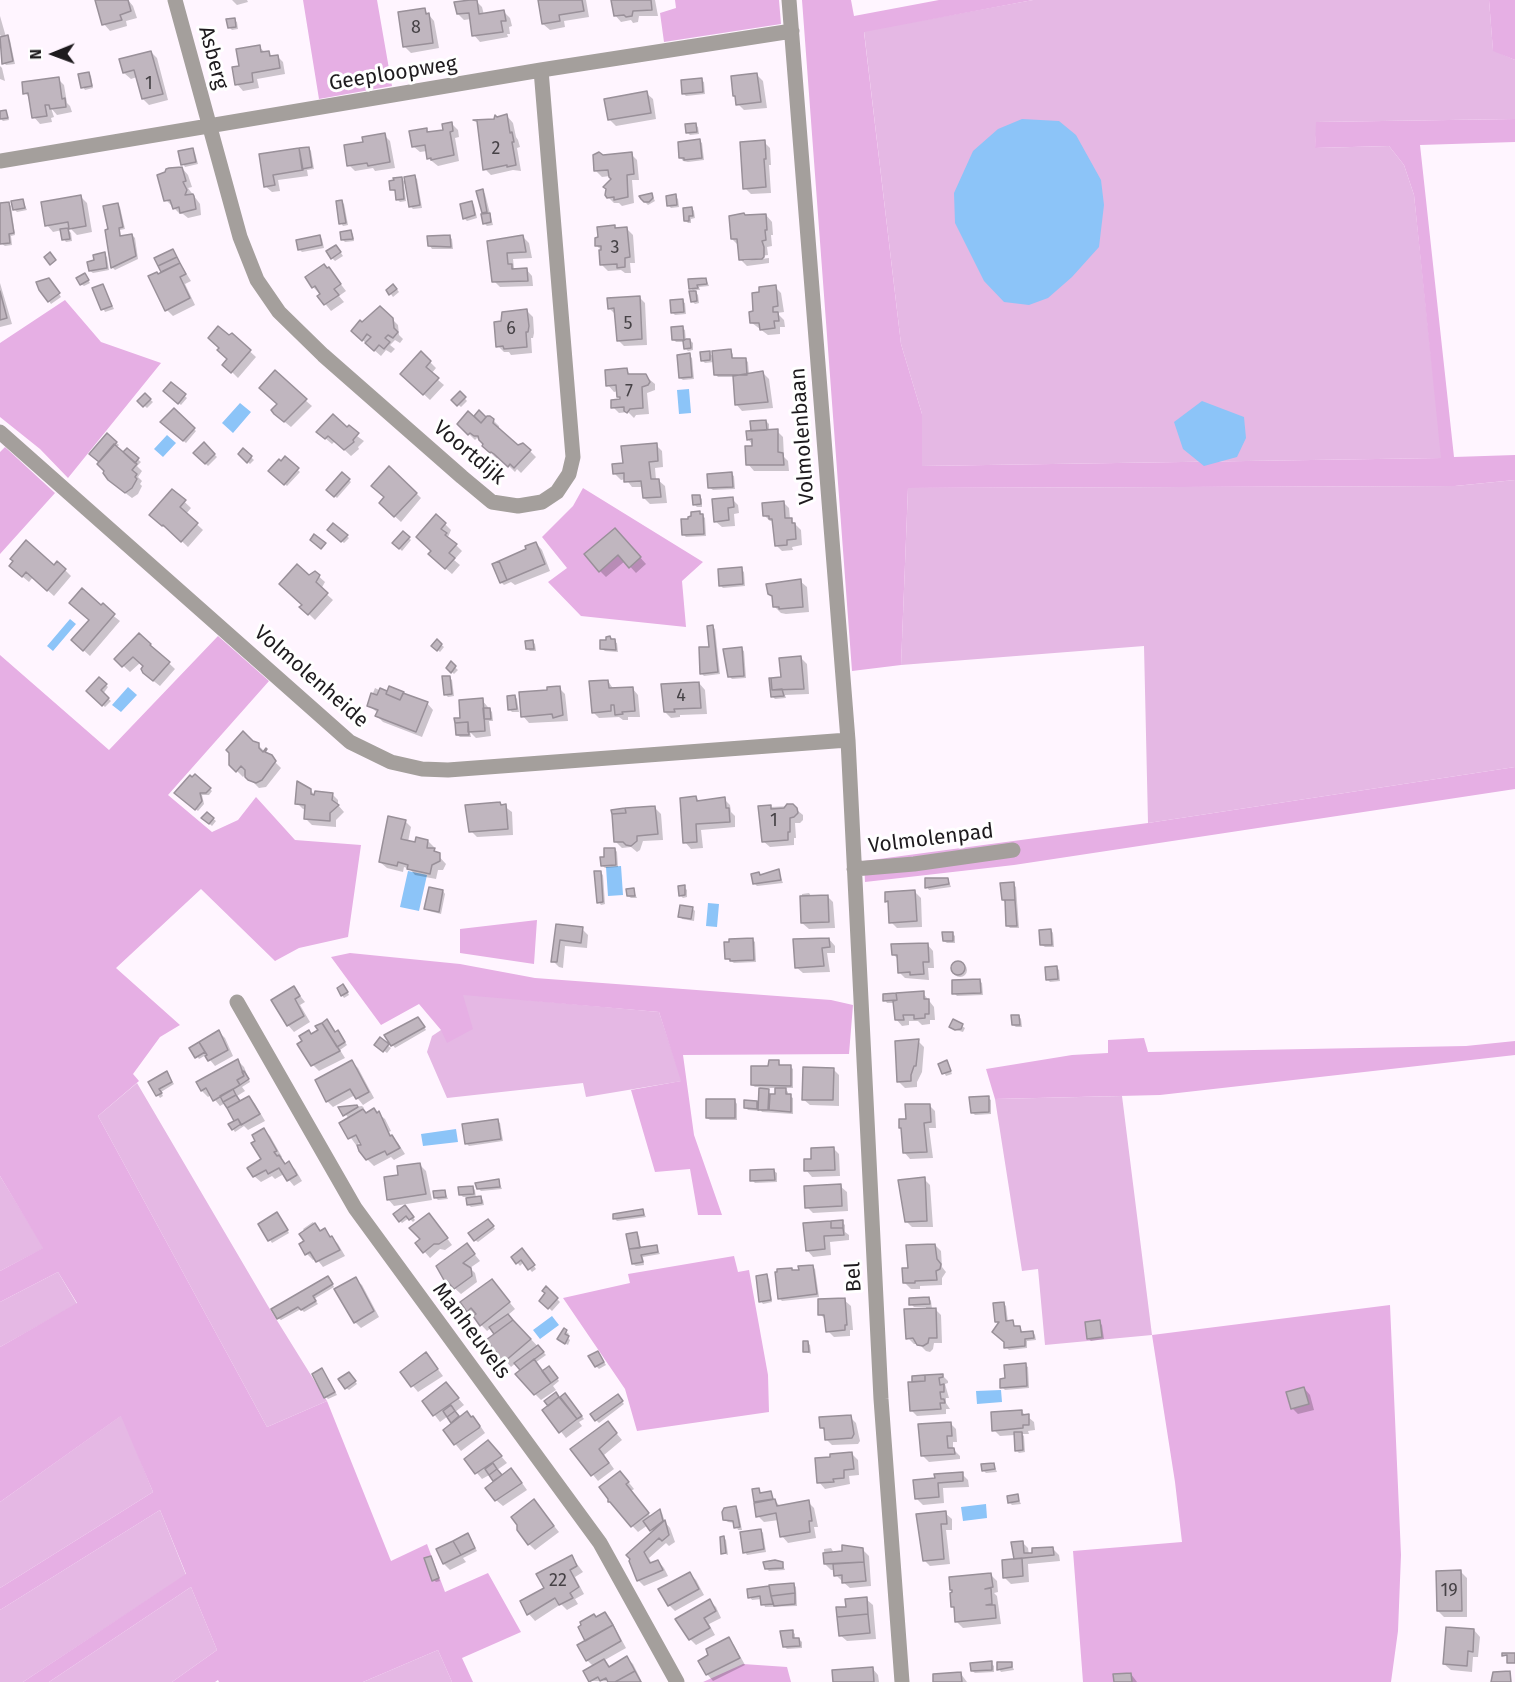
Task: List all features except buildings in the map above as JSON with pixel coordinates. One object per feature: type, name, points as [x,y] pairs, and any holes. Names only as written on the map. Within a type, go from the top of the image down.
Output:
[{"type":"street","name":"Asberg","points":[[175,0],[210,127]]},
{"type":"street","name":"Volmolenbaan","points":[[789,0],[848,740],[854,869]]},
{"type":"street","name":"Geeploopweg","points":[[0,161],[542,70],[792,32]]},
{"type":"street","name":"Voortdijk","points":[[210,127],[240,237],[257,280],[279,312],[323,355],[492,502],[518,506],[542,502],[557,492],[569,474],[573,457],[573,438],[542,70]]},
{"type":"street","name":"Volmolenheide","points":[[0,432],[350,742],[391,762],[422,769],[448,770],[848,740]]},
{"type":"street","name":"Volmolenpad","points":[[854,869],[914,864],[1013,850]]},
{"type":"street","name":"Bel","points":[[854,869],[881,1399],[902,1682]]},
{"type":"street","name":"Manheuvels","points":[[237,1002],[355,1208],[600,1543],[677,1682]]},
{"type":"shaded area","points":[[303,0],[377,0],[392,86],[319,99]]},
{"type":"shaded area","points":[[675,0],[779,0],[781,24],[664,42],[660,13],[676,8]]},
{"type":"shaded area","points":[[802,0],[851,0],[854,16],[939,0],[1033,0],[864,32],[901,344],[922,414],[922,466],[1441,458],[1414,195],[1404,165],[1389,146],[1315,148],[1316,122],[1515,119],[1515,142],[1420,145],[1454,457],[1515,455],[1515,480],[1455,486],[908,488],[901,665],[852,671]]},
{"type":"shaded area","points":[[1033,0],[1489,0],[1493,50],[1515,60],[1515,119],[1317,122],[1315,148],[1389,146],[1404,165],[1414,195],[1442,458],[922,466],[922,414],[901,344],[864,31]]},
{"type":"shaded area","points":[[1489,0],[1515,0],[1515,60],[1493,51]]},
{"type":"shaded area","points":[[65,300],[101,342],[161,363],[68,478],[40,449],[0,417],[0,343]]},
{"type":"shaded area","points":[[5,447],[55,493],[0,554],[0,452]]},
{"type":"shaded area","points":[[1515,480],[1515,767],[1148,823],[1144,646],[901,665],[908,488],[1455,486]]},
{"type":"shaded area","points":[[583,488],[703,562],[682,581],[686,627],[581,616],[548,582],[567,568],[542,537],[573,506]]},
{"type":"shaded area","points":[[218,636],[269,681],[168,795],[212,832],[238,820],[256,797],[295,840],[361,845],[348,937],[299,948],[275,961],[201,889],[116,968],[180,1025],[160,1037],[133,1074],[139,1081],[98,1116],[267,1427],[327,1401],[391,1561],[427,1544],[445,1592],[488,1573],[521,1632],[462,1658],[473,1682],[452,1682],[438,1650],[363,1682],[219,1682],[218,1680],[215,1682],[172,1682],[217,1650],[191,1587],[49,1682],[23,1682],[186,1574],[160,1510],[0,1610],[0,1588],[153,1492],[121,1416],[0,1502],[0,1347],[77,1303],[58,1272],[0,1302],[0,1271],[43,1248],[0,1176],[0,655],[109,750]]},
{"type":"shaded area","points":[[1515,767],[1515,789],[1014,865],[865,882],[864,861],[1148,823]]},
{"type":"shaded area","points":[[537,920],[534,964],[460,953],[460,929]]},
{"type":"shaded area","points":[[350,953],[460,964],[535,978],[831,1000],[853,1005],[849,1054],[683,1055],[694,1135],[722,1215],[698,1215],[690,1169],[655,1172],[631,1090],[681,1081],[659,1012],[463,995],[473,1029],[447,1043],[441,1030],[419,1004],[381,1025],[331,957]]},
{"type":"shaded area","points":[[462,994],[659,1012],[682,1081],[586,1097],[583,1083],[447,1098],[427,1052],[432,1036],[441,1030]]},
{"type":"shaded area","points":[[1144,1038],[1148,1052],[1466,1046],[1515,1041],[1515,1055],[1160,1095],[995,1099],[986,1069],[1072,1055],[1108,1053],[1108,1040]]},
{"type":"shaded area","points":[[137,1083],[268,1306],[327,1401],[267,1427],[98,1116]]},
{"type":"shaded area","points":[[1122,1096],[1152,1335],[1045,1345],[1038,1269],[1022,1271],[995,1099]]},
{"type":"shaded area","points":[[0,1176],[44,1248],[0,1271]]},
{"type":"shaded area","points":[[734,1256],[738,1272],[749,1270],[768,1375],[769,1412],[637,1431],[625,1389],[563,1298],[630,1283],[628,1274]]},
{"type":"shaded area","points":[[58,1272],[77,1304],[0,1347],[0,1302]]},
{"type":"shaded area","points":[[1390,1305],[1401,1555],[1398,1631],[1391,1682],[1083,1682],[1073,1551],[1182,1542],[1152,1335]]},
{"type":"shaded area","points":[[122,1415],[153,1492],[0,1588],[0,1502]]},
{"type":"shaded area","points":[[160,1510],[186,1575],[23,1682],[0,1682],[0,1610]]},
{"type":"shaded area","points":[[191,1587],[217,1650],[172,1682],[49,1682]]},
{"type":"shaded area","points":[[438,1650],[452,1682],[363,1682]]},
{"type":"shaded area","points":[[743,1664],[787,1667],[791,1682],[703,1682]]},
{"type":"water","points":[[1022,119],[1059,121],[1076,135],[1101,180],[1104,205],[1099,247],[1072,277],[1048,298],[1029,305],[1004,302],[984,281],[955,223],[954,193],[973,151],[998,129]]},
{"type":"water","points":[[689,389],[691,413],[679,414],[677,390]]},
{"type":"water","points":[[1202,401],[1244,417],[1246,438],[1237,457],[1204,466],[1183,449],[1174,422]]},
{"type":"water","points":[[240,403],[251,412],[233,433],[222,423]]},
{"type":"water","points":[[167,435],[176,443],[163,457],[154,449]]},
{"type":"water","points":[[70,619],[76,624],[53,651],[47,646]]},
{"type":"water","points":[[128,687],[137,695],[121,712],[112,705]]},
{"type":"water","points":[[621,866],[623,895],[608,896],[606,867]]},
{"type":"water","points":[[408,871],[427,875],[419,911],[400,907]]},
{"type":"water","points":[[708,903],[719,904],[717,927],[706,926]]},
{"type":"water","points":[[456,1129],[458,1142],[423,1146],[421,1134]]},
{"type":"water","points":[[552,1316],[559,1325],[540,1339],[533,1330]]},
{"type":"water","points":[[1001,1390],[1002,1402],[977,1404],[976,1391]]},
{"type":"water","points":[[986,1504],[987,1518],[963,1521],[961,1507]]}]
